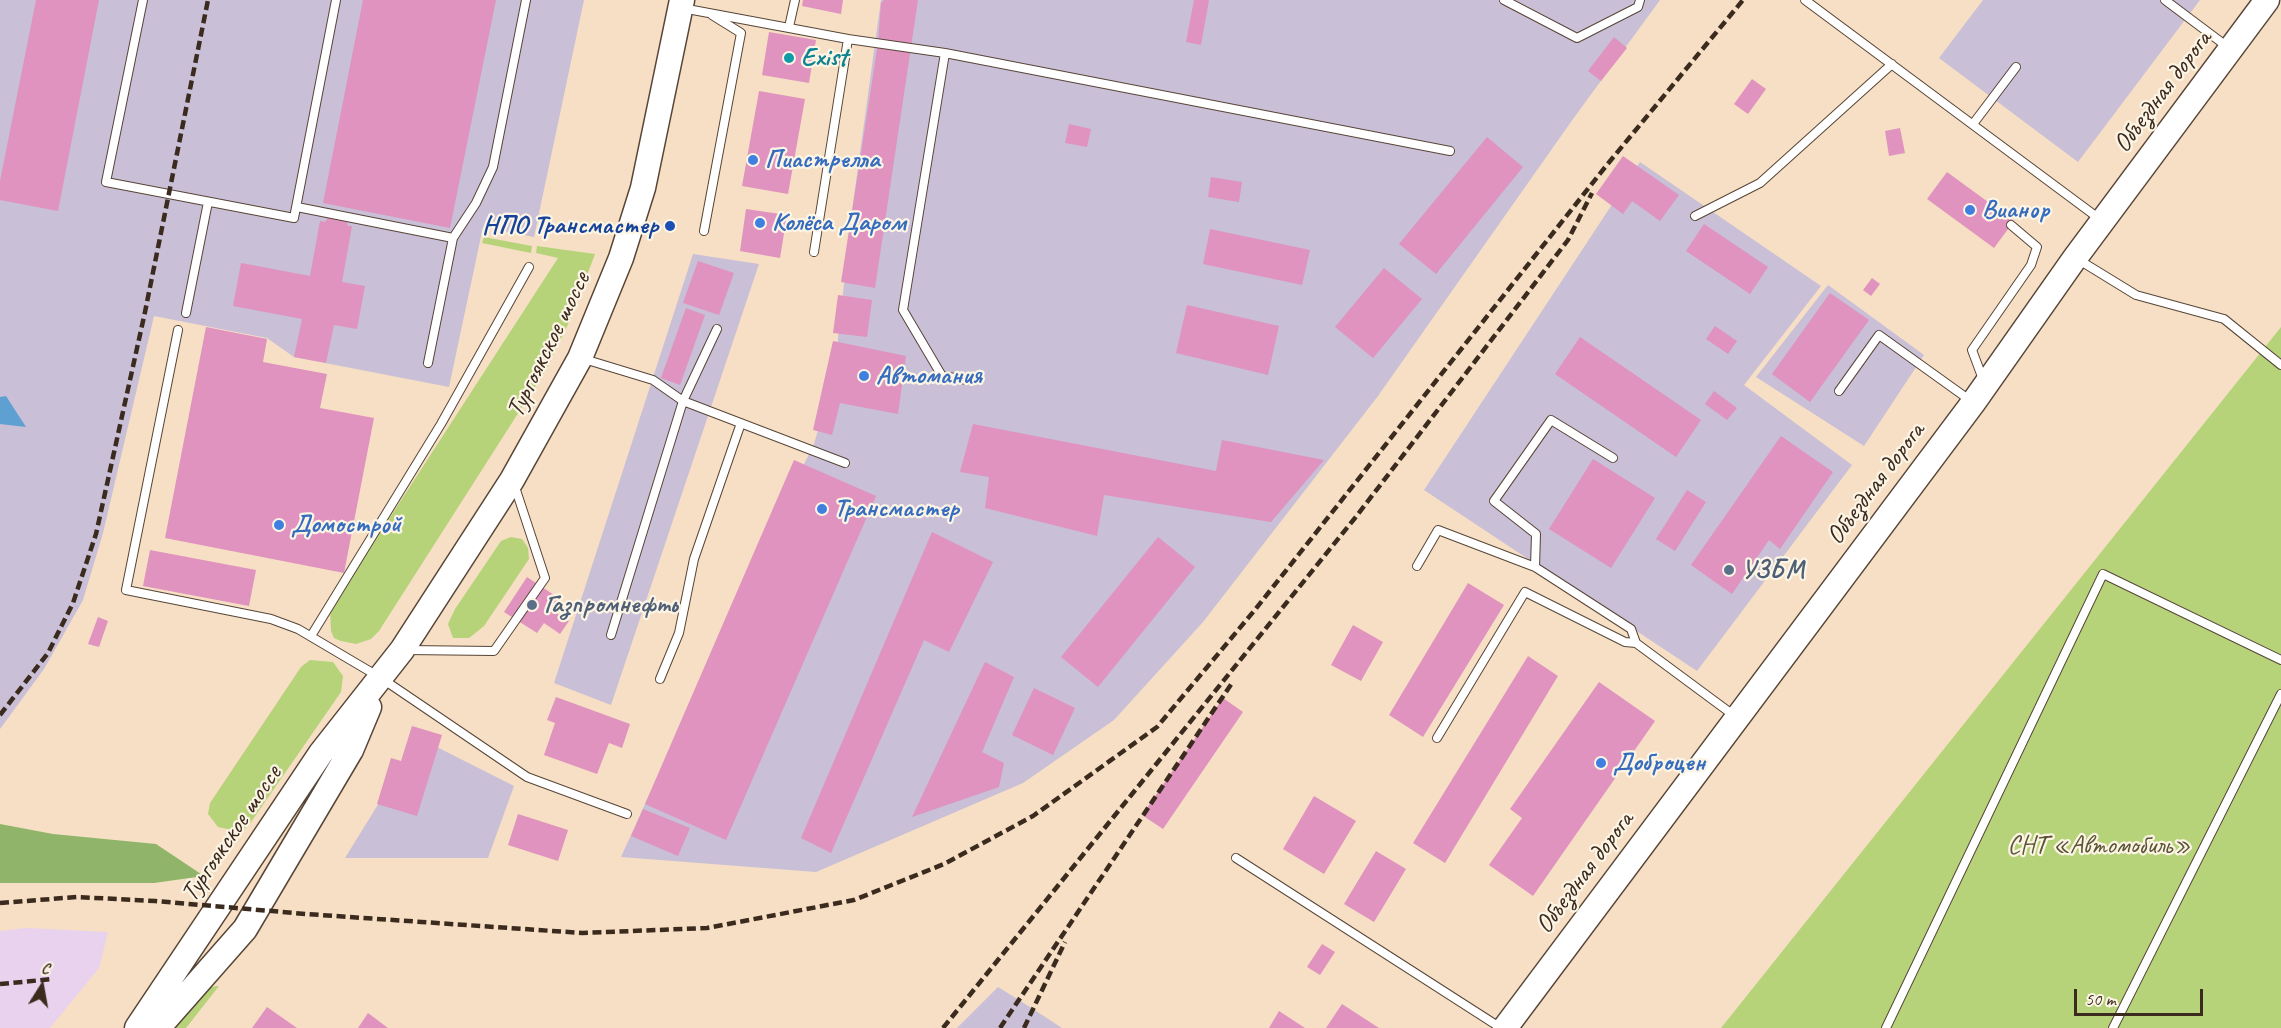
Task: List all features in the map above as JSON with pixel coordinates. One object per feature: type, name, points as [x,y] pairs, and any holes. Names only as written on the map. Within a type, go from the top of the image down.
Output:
[{"type":"main road","name":"Объездная дорога","points":[[1503,1028],[1979,394],[2102,221],[2267,0]]},
{"type":"main road","name":"Тургоякское шоссе","points":[[137,1028],[321,753],[402,650],[512,480],[580,357],[621,258],[643,188],[681,4]]},
{"type":"main road","name":"Тургоякское шоссе","points":[[158,1028],[245,929],[351,750],[381,678]]},
{"type":"lane","points":[[143,0],[106,182],[294,218],[336,0]]},
{"type":"lane","points":[[428,363],[453,238],[477,203],[493,167],[526,0]]},
{"type":"lane","points":[[789,27],[795,0]]},
{"type":"lane","points":[[1504,0],[1577,38],[1638,7],[1640,0]]},
{"type":"lane","points":[[1805,0],[2102,221]]},
{"type":"lane","points":[[2165,0],[2230,49]]},
{"type":"lane","points":[[681,4],[708,13],[848,39],[945,53],[1450,151]]},
{"type":"lane","points":[[704,231],[741,33],[708,13]]},
{"type":"lane","points":[[814,252],[848,39]]},
{"type":"lane","points":[[945,53],[903,310],[942,376],[968,380]]},
{"type":"lane","points":[[1695,216],[1760,183],[1892,64]]},
{"type":"lane","points":[[1973,124],[2016,68]]},
{"type":"lane","points":[[186,313],[208,202]]},
{"type":"lane","points":[[297,207],[453,238]]},
{"type":"lane","points":[[1979,394],[1972,350],[2031,265],[2037,247],[2011,225]]},
{"type":"lane","points":[[2075,258],[2136,295],[2224,319],[2281,365]]},
{"type":"lane","points":[[311,636],[441,424],[530,267]]},
{"type":"lane","points":[[611,635],[683,401],[717,329]]},
{"type":"lane","points":[[178,330],[126,590],[271,619],[298,628],[381,678],[527,777],[627,814]]},
{"type":"lane","points":[[1839,392],[1879,335],[1979,394]]},
{"type":"lane","points":[[580,357],[653,380],[683,401],[844,463]]},
{"type":"lane","points":[[1535,567],[1536,534],[1494,501],[1551,420],[1613,458]]},
{"type":"lane","points":[[660,679],[680,633],[694,559],[741,423]]},
{"type":"lane","points":[[402,650],[494,651],[545,578],[512,480]]},
{"type":"lane","points":[[1417,566],[1438,530],[1535,567],[1631,628],[1636,643]]},
{"type":"lane","points":[[1886,1028],[2103,574],[2281,660]]},
{"type":"lane","points":[[1437,738],[1525,592],[1625,642],[1636,643],[1737,718]]},
{"type":"lane","points":[[2114,1028],[2281,694]]},
{"type":"lane","points":[[1236,858],[1503,1028]]},
{"type":"shaded area","points":[[0,0],[584,0],[534,237],[483,227],[449,387],[294,357],[267,338],[154,316],[103,533],[83,600],[44,669],[0,729]]},
{"type":"shaded area","points":[[881,0],[1660,0],[1573,119],[1378,396],[1203,622],[1114,720],[1023,783],[816,872],[621,857],[745,583],[814,444],[834,375],[852,211]]},
{"type":"shaded area","points":[[1983,0],[2200,0],[2078,162],[1939,58]]},
{"type":"shaded area","points":[[1640,162],[1821,286],[1744,385],[1852,465],[1697,671],[1424,490]]},
{"type":"shaded area","points":[[693,254],[759,264],[611,705],[554,683]]},
{"type":"shaded area","points":[[1828,285],[1924,355],[1864,446],[1756,377]]},
{"type":"shaded area","points":[[419,738],[514,786],[488,858],[345,858]]},
{"type":"shaded area","points":[[26,928],[108,932],[99,968],[50,1028],[0,1028],[0,931]]},
{"type":"shaded area","points":[[998,987],[1019,1000],[1062,1028],[957,1028]]},
{"type":"green space","points":[[484,237],[532,246],[531,253],[482,243]]},
{"type":"green space","points":[[537,246],[595,254],[570,320],[547,368],[379,631],[371,639],[356,644],[334,638],[331,631],[330,610],[558,258],[536,253]]},
{"type":"green space","name":"СНТ «Автомобиль»","points":[[2281,327],[2281,1028],[1721,1028]]},
{"type":"green space","points":[[511,537],[522,539],[528,548],[529,559],[484,626],[469,638],[453,638],[448,624],[455,609],[501,541]]},
{"type":"green space","points":[[310,660],[333,662],[343,676],[341,692],[249,825],[240,832],[218,827],[208,814],[210,803],[301,667]]},
{"type":"green space","points":[[0,824],[53,834],[156,844],[204,876],[154,883],[0,883]]},
{"type":"green space","points":[[219,986],[186,1028],[175,1028],[209,987]]},
{"type":"water","points":[[6,396],[26,427],[0,424],[0,397]]},
{"type":"building","points":[[36,0],[99,0],[58,211],[0,200],[0,181]]},
{"type":"building","points":[[363,0],[496,0],[450,228],[323,203]]},
{"type":"building","points":[[803,0],[843,0],[841,14],[802,6]]},
{"type":"building","points":[[884,0],[918,0],[875,288],[841,282],[878,43],[881,3]]},
{"type":"building","points":[[1194,0],[1209,0],[1201,45],[1186,42]]},
{"type":"building","name":"Exist","points":[[769,32],[816,40],[809,83],[762,75]]},
{"type":"building","points":[[1614,37],[1627,48],[1601,81],[1588,71]]},
{"type":"building","points":[[1752,79],[1766,89],[1748,114],[1734,104]]},
{"type":"building","points":[[759,91],[805,99],[788,194],[742,186]]},
{"type":"building","points":[[1069,124],[1091,129],[1087,147],[1065,143]]},
{"type":"building","points":[[1900,128],[1905,153],[1889,156],[1885,131]]},
{"type":"building","points":[[1487,137],[1523,167],[1436,274],[1399,244]]},
{"type":"building","points":[[1623,156],[1679,195],[1660,221],[1632,201],[1623,214],[1596,194]]},
{"type":"building","name":"Вианор","points":[[1947,172],[2014,221],[1994,248],[1927,199]]},
{"type":"building","points":[[1211,177],[1242,182],[1239,202],[1208,197]]},
{"type":"building","points":[[746,209],[787,215],[780,258],[740,251]]},
{"type":"building","points":[[329,216],[346,219],[348,226],[352,226],[342,282],[365,286],[357,329],[334,325],[326,363],[294,357],[302,319],[233,306],[241,263],[310,276],[320,221],[325,222]]},
{"type":"building","points":[[1704,224],[1768,267],[1750,294],[1686,251]]},
{"type":"building","points":[[1210,229],[1310,250],[1302,285],[1203,264]]},
{"type":"building","points":[[698,261],[734,273],[719,315],[683,303]]},
{"type":"building","points":[[1384,268],[1422,299],[1373,358],[1335,327]]},
{"type":"building","points":[[1872,278],[1880,284],[1871,296],[1863,290]]},
{"type":"building","points":[[1830,293],[1869,320],[1810,402],[1772,374]]},
{"type":"building","points":[[838,295],[872,300],[867,337],[833,333]]},
{"type":"building","points":[[1187,305],[1279,326],[1268,375],[1176,353]]},
{"type":"building","points":[[686,308],[705,315],[680,385],[661,378]]},
{"type":"building","points":[[1715,326],[1737,341],[1728,354],[1706,339]]},
{"type":"building","points":[[206,327],[267,339],[263,362],[327,374],[320,408],[374,418],[344,573],[165,538]]},
{"type":"building","points":[[1580,337],[1701,420],[1676,457],[1555,374]]},
{"type":"building","points":[[833,341],[906,356],[898,414],[840,403],[832,435],[813,430]]},
{"type":"building","points":[[1714,391],[1737,408],[1727,420],[1705,404]]},
{"type":"building","points":[[973,424],[1216,471],[1222,440],[1324,460],[1271,522],[1104,495],[1097,536],[985,508],[989,477],[960,472]]},
{"type":"building","points":[[1781,436],[1833,472],[1780,549],[1769,540],[1732,594],[1691,565]]},
{"type":"building","points":[[1593,459],[1655,498],[1611,568],[1549,529]]},
{"type":"building","points":[[794,460],[876,496],[726,840],[645,804]]},
{"type":"building","points":[[1687,490],[1706,502],[1675,551],[1656,539]]},
{"type":"building","points":[[932,532],[993,562],[949,652],[924,640],[831,853],[801,838]]},
{"type":"building","points":[[1158,537],[1195,567],[1098,687],[1061,657]]},
{"type":"building","points":[[150,550],[256,570],[249,606],[143,586]]},
{"type":"building","points":[[527,577],[560,599],[552,610],[569,621],[560,634],[544,623],[537,633],[504,612]]},
{"type":"building","points":[[1468,583],[1504,605],[1423,737],[1389,715]]},
{"type":"building","points":[[98,617],[108,621],[99,647],[88,644]]},
{"type":"building","points":[[1353,625],[1383,642],[1361,681],[1331,665]]},
{"type":"building","points":[[1528,656],[1558,676],[1445,863],[1413,843]]},
{"type":"building","points":[[985,662],[1014,677],[982,752],[1004,763],[999,787],[912,817]]},
{"type":"building","points":[[1599,682],[1655,721],[1533,896],[1489,865],[1522,818],[1510,809]]},
{"type":"building","points":[[1034,688],[1075,708],[1053,755],[1012,735]]},
{"type":"building","points":[[556,697],[630,724],[622,748],[609,743],[597,774],[544,755],[555,723],[547,720]]},
{"type":"building","points":[[1223,698],[1243,712],[1163,829],[1142,815]]},
{"type":"building","points":[[412,726],[442,735],[417,816],[377,804],[391,758],[401,761]]},
{"type":"building","points":[[1314,796],[1356,821],[1324,874],[1283,849]]},
{"type":"building","points":[[643,809],[690,828],[678,856],[631,836]]},
{"type":"building","points":[[518,814],[568,830],[558,861],[508,845]]},
{"type":"building","points":[[1376,851],[1406,869],[1374,922],[1344,904]]},
{"type":"building","points":[[1322,944],[1335,952],[1320,975],[1307,967]]},
{"type":"building","points":[[1342,1004],[1379,1028],[1326,1028]]},
{"type":"building","points":[[267,1007],[297,1028],[252,1028]]},
{"type":"building","points":[[1279,1011],[1305,1028],[1269,1028]]},
{"type":"building","points":[[368,1013],[388,1028],[358,1028]]},
{"type":"railway","points":[[0,715],[48,653],[73,603],[96,534],[145,312],[208,0]]},
{"type":"railway","points":[[0,903],[77,897],[155,901],[582,933],[707,928],[854,900],[944,864],[1033,816],[1157,727],[1254,611],[1606,166],[1743,0]]},
{"type":"railway","points":[[943,1028],[1355,518],[1568,240],[1592,193]]},
{"type":"railway","points":[[1000,1028],[1232,683]]},
{"type":"railway","points":[[1024,1028],[1065,942]]},
{"type":"railway","points":[[0,984],[53,979]]},
{"type":"place","name":"Exist","points":[[789,58]]},
{"type":"place","name":"Пиастрелла","points":[[753,160]]},
{"type":"place","name":"Вианор","points":[[1970,210]]},
{"type":"place","name":"Колёса Даром","points":[[760,223]]},
{"type":"place","name":"НПО Трансмастер","points":[[670,226]]},
{"type":"place","name":"Автомания","points":[[864,376]]},
{"type":"place","name":"Трансмастер","points":[[822,509]]},
{"type":"place","name":"Домострой","points":[[279,525]]},
{"type":"place","name":"УЗБМ","points":[[1729,570]]},
{"type":"place","name":"Газпромнефть","points":[[532,605]]},
{"type":"place","name":"Доброцен","points":[[1601,763]]}]
